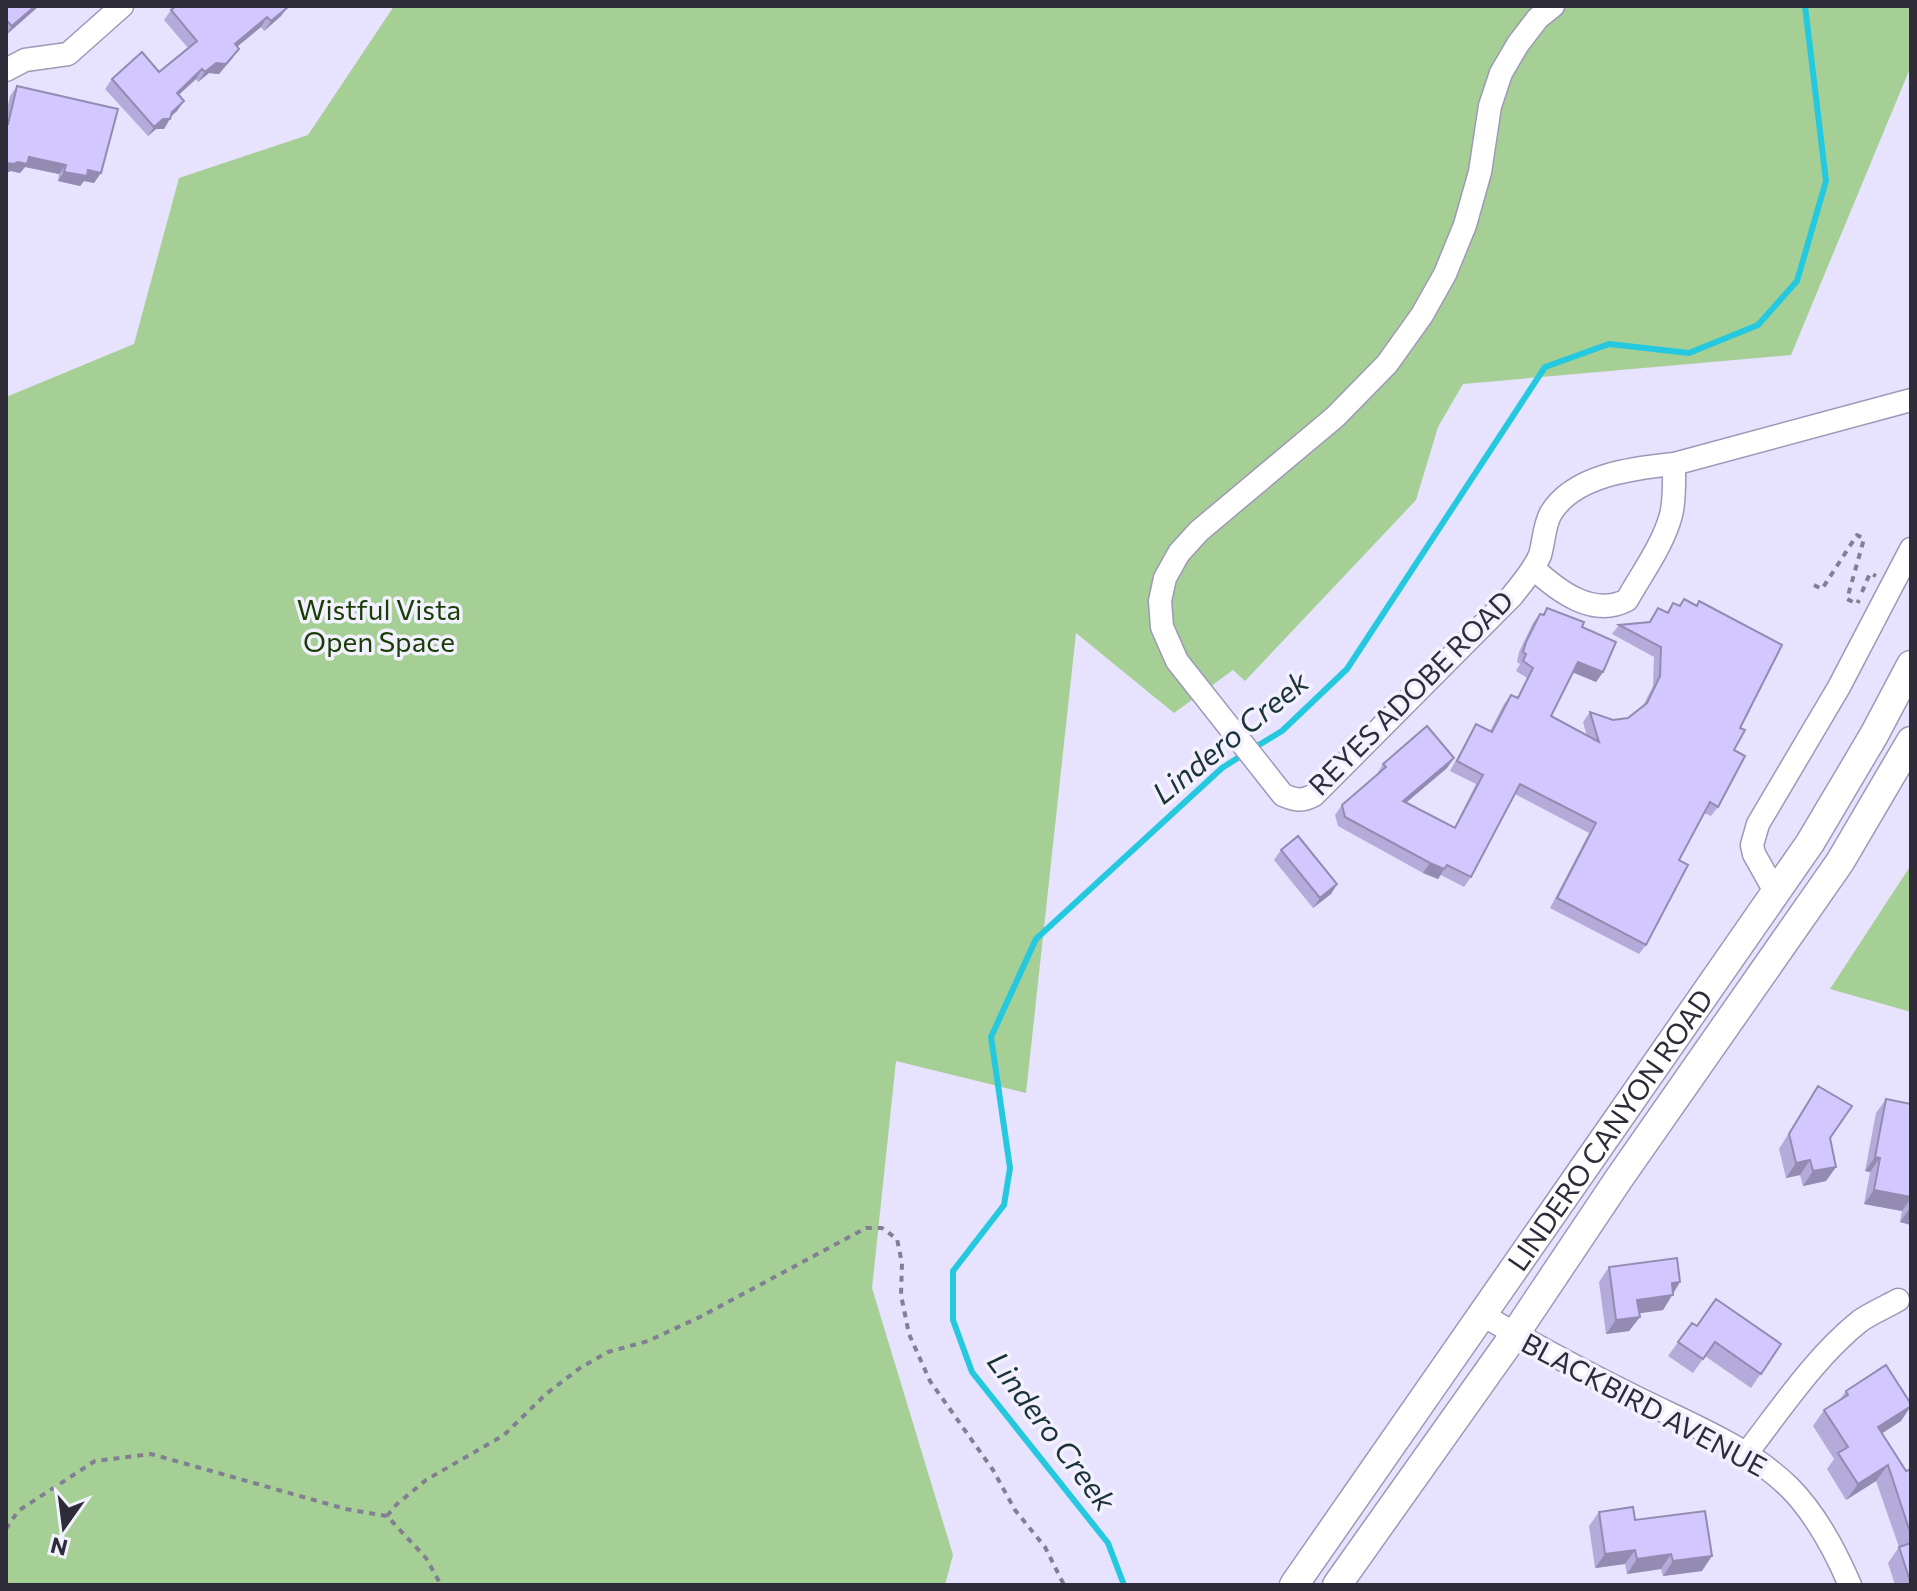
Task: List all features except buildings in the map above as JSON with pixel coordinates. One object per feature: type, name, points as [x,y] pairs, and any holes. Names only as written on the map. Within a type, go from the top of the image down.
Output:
[{"type":"main road","name":"LINDERO CANYON ROAD","points":[[1294,1585],[1810,843],[1911,665]]},
{"type":"main road","name":"LINDERO CANYON ROAD","points":[[1337,1585],[1515,1334],[1618,1180],[1840,862],[1911,741]]},
{"type":"street","points":[[6,70],[25,60],[68,54],[122,6]]},
{"type":"street","name":"REYES ADOBE ROAD","points":[[1553,6],[1538,18],[1501,73],[1490,106],[1480,172],[1465,225],[1445,274],[1422,315],[1387,364],[1356,396],[1199,531],[1179,553],[1165,578],[1160,601],[1162,627],[1177,661],[1283,795],[1295,800],[1306,800],[1314,795],[1512,596],[1540,554],[1551,514],[1568,494],[1585,484],[1635,468],[1674,464],[1911,400]]},
{"type":"street","points":[[1533,568],[1555,589],[1594,606],[1603,608],[1627,600],[1665,531],[1674,498],[1674,464]]},
{"type":"street","points":[[1776,893],[1754,854],[1752,845],[1758,824],[1839,687],[1911,549]]},
{"type":"street","points":[[1746,1454],[1837,1343],[1861,1320],[1898,1300]]},
{"type":"street","name":"BLACKBIRD AVENUE","points":[[1481,1314],[1767,1468],[1804,1504],[1850,1585]]},
{"type":"path","points":[[1814,585],[1822,589],[1857,535],[1864,539],[1847,599],[1857,604],[1870,573],[1893,584]]},
{"type":"path","points":[[387,1516],[426,1480],[504,1435],[546,1394],[608,1352],[648,1341],[674,1329],[866,1228],[882,1228],[897,1239],[902,1263],[901,1295],[909,1334],[930,1381],[993,1470],[1015,1510],[1045,1547],[1064,1585]]},
{"type":"path","points":[[6,1529],[18,1511],[95,1461],[151,1454],[346,1509],[387,1516],[426,1558],[441,1585]]},
{"type":"green space","name":"Wistful Vista Open Space","points":[[394,6],[1911,6],[1911,66],[1791,355],[1463,384],[1438,427],[1416,500],[1245,681],[1233,670],[1174,713],[1076,633],[1026,1093],[896,1061],[872,1288],[953,1555],[945,1585],[6,1585],[6,397],[134,344],[179,178],[308,135]]},
{"type":"green space","points":[[1911,865],[1911,1012],[1830,989]]},
{"type":"waterway","name":"Lindero Creek","points":[[1254,748],[1282,731],[1347,669],[1545,367],[1609,344],[1689,353],[1758,325],[1797,281],[1826,181],[1805,6]]},
{"type":"waterway","name":"Lindero Creek","points":[[1124,1585],[1108,1543],[972,1372],[953,1320],[953,1271],[1004,1205],[1010,1168],[991,1037],[1036,939],[1222,768],[1244,754]]}]
